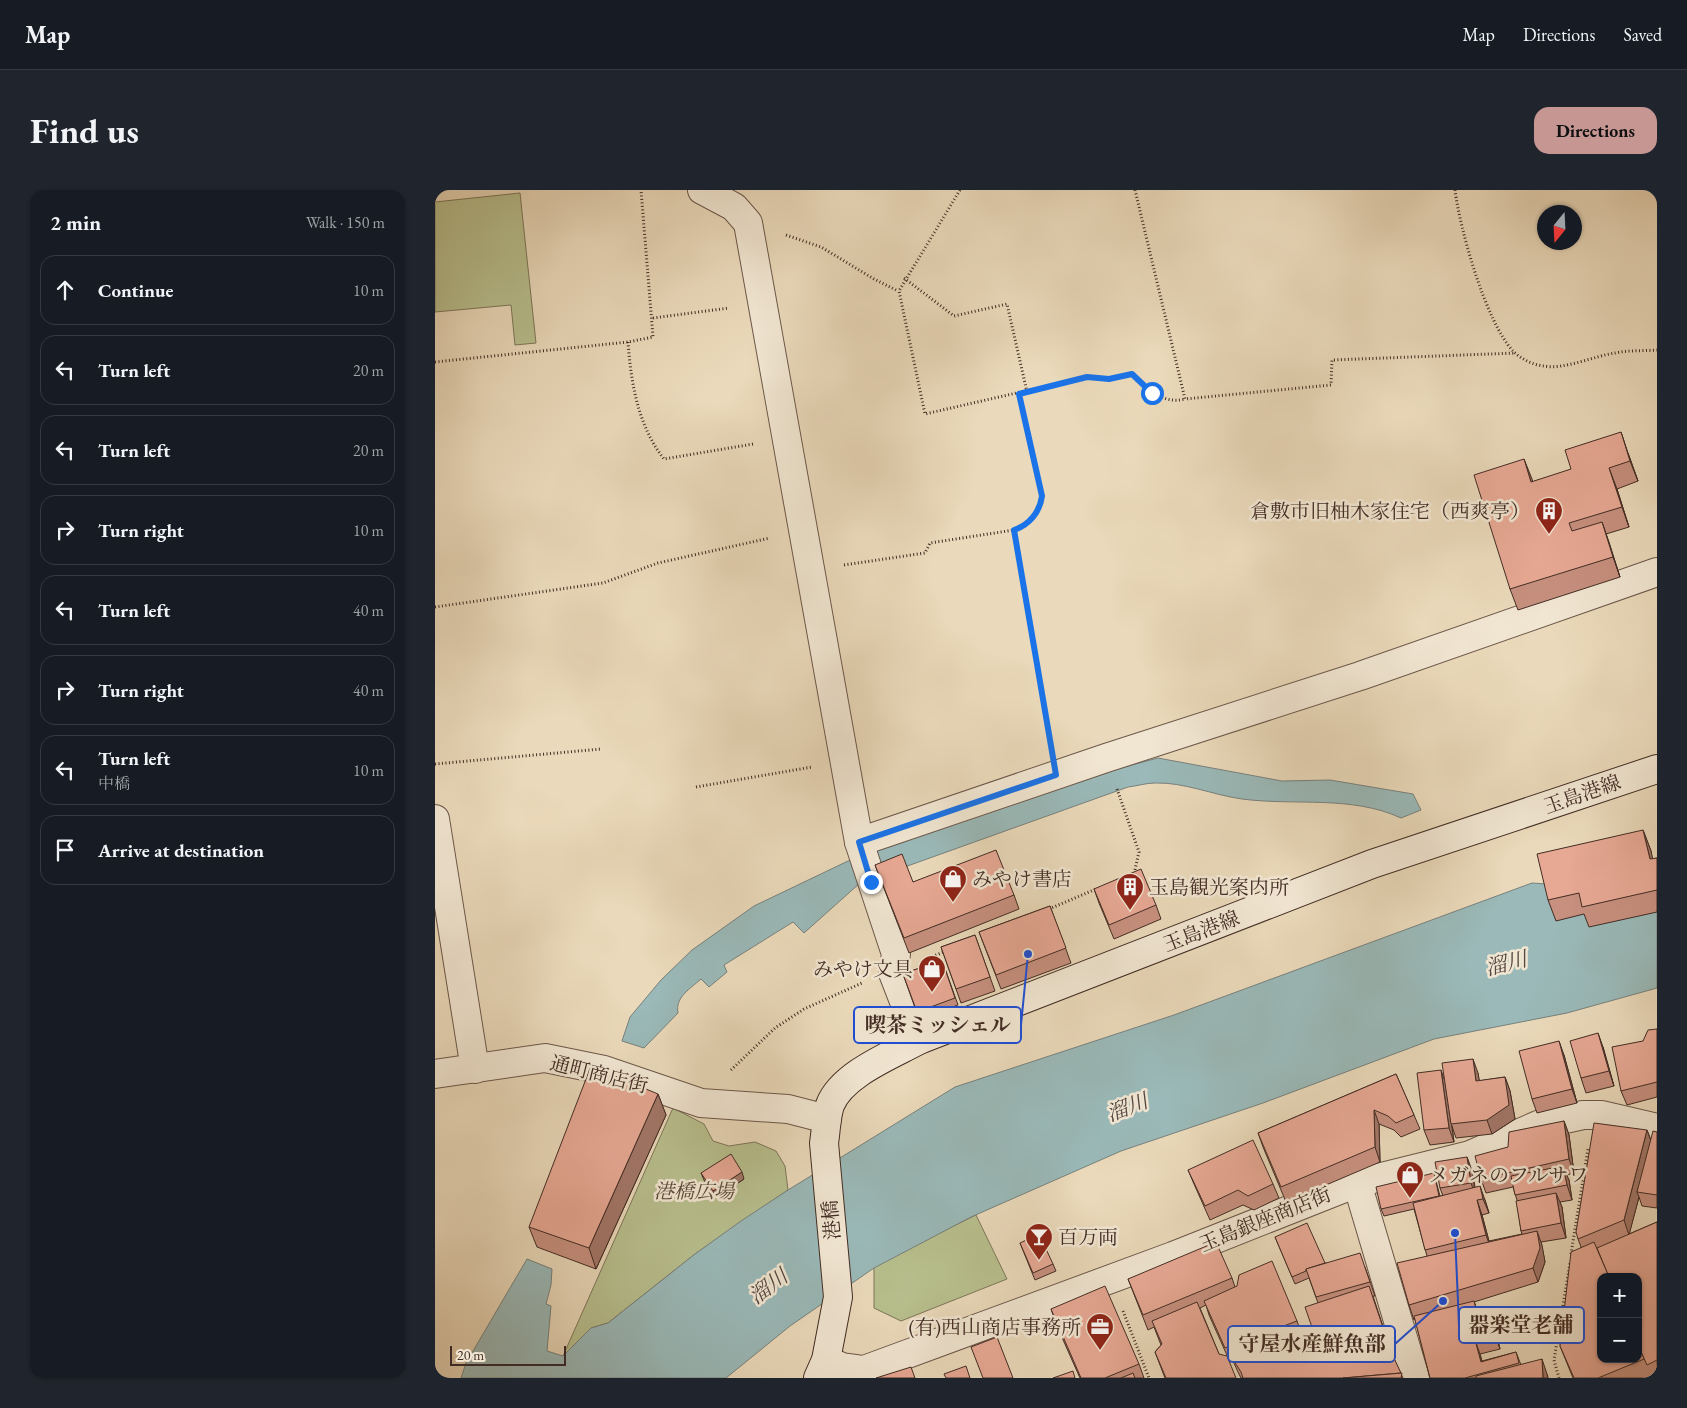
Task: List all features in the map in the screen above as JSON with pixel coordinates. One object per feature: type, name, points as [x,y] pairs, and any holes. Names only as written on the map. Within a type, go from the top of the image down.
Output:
[{"type":"street","points":[[702,190],[734,207],[748,223],[859,842],[896,954],[893,973],[919,1040]]},
{"type":"street","points":[[859,842],[1106,758],[1360,676],[1657,572]]},
{"type":"street","name":"玉島港線","points":[[826,1131],[830,1104],[854,1075],[919,1040],[1372,864],[1657,769]]},
{"type":"street","points":[[435,818],[475,1069]]},
{"type":"street","name":"通町商店街","points":[[435,1074],[545,1058],[604,1070],[701,1103],[788,1109],[826,1131]]},
{"type":"street","points":[[1597,1115],[1657,1128]]},
{"type":"street","name":"玉島銀座商店街","points":[[822,1369],[842,1367],[864,1370],[1173,1256],[1357,1183],[1470,1155],[1538,1125],[1597,1115]]},
{"type":"street","name":"港橋","points":[[822,1369],[838,1297],[826,1131]]},
{"type":"street","name":"玉島銀座商店街","points":[[1357,1183],[1415,1378]]},
{"type":"path","points":[[435,362],[628,342],[653,336],[641,190]]},
{"type":"path","points":[[960,190],[904,278],[899,291],[925,414],[1087,377],[1109,379],[1132,374],[1152,393],[1174,402],[1185,398],[1331,385],[1332,360],[1516,353]]},
{"type":"path","points":[[1135,190],[1185,398]]},
{"type":"path","points":[[1455,190],[1480,287],[1498,328],[1516,353],[1529,362],[1545,367],[1615,352],[1657,350]]},
{"type":"path","points":[[748,223],[821,247],[874,279],[899,291]]},
{"type":"path","points":[[904,278],[954,316],[1007,304],[1027,392]]},
{"type":"path","points":[[653,318],[762,304]]},
{"type":"path","points":[[628,342],[642,420],[653,445],[664,459],[786,438]]},
{"type":"path","points":[[809,569],[925,553],[930,544],[1024,527],[1041,506],[1042,496],[1019,394]]},
{"type":"path","points":[[1014,530],[1056,775]]},
{"type":"path","points":[[435,608],[603,584],[658,563],[803,531]]},
{"type":"path","points":[[435,764],[601,749]]},
{"type":"path","points":[[1106,758],[1139,852],[1135,874],[1125,877]]},
{"type":"path","points":[[697,788],[844,762]]},
{"type":"path","points":[[1045,910],[1099,888]]},
{"type":"path","points":[[701,1103],[775,1028],[804,1009],[873,979],[893,973],[956,947]]},
{"type":"path","points":[[1559,1378],[1555,1360],[1569,1266],[1597,1115]]},
{"type":"path","points":[[1569,1266],[1578,1262]]},
{"type":"path","points":[[1111,1279],[1149,1378]]},
{"type":"green space","points":[[520,193],[536,343],[515,345],[511,305],[435,312],[435,202]]},
{"type":"green space","name":"港橋広場","points":[[673,1108],[704,1124],[713,1141],[729,1146],[755,1142],[776,1151],[785,1166],[788,1190],[695,1254],[608,1323],[591,1328],[563,1356]]},
{"type":"green space","points":[[976,1215],[1007,1279],[901,1321],[874,1308],[874,1265]]},
{"type":"water","points":[[1158,758],[1282,781],[1330,780],[1413,794],[1421,810],[1401,818],[1363,806],[1323,802],[1242,799],[1166,783],[1128,787],[860,883],[804,933],[793,922],[724,965],[727,972],[709,987],[701,979],[681,998],[678,1013],[644,1048],[622,1041],[630,1017],[661,980],[692,950],[754,906],[848,861],[1094,775]]},
{"type":"water","name":"溜川","points":[[1532,883],[1657,892],[1657,988],[1567,1013],[1434,1039],[1263,1103],[1121,1151],[971,1217],[874,1268],[790,1326],[726,1378],[461,1378],[466,1363],[527,1259],[552,1269],[551,1285],[546,1304],[551,1306],[547,1351],[563,1356],[591,1328],[608,1323],[695,1254],[741,1221],[955,1087],[1174,1015]]},
{"type":"building","name":"倉敷市旧柚木家住宅（西爽亭）","points":[[1621,432],[1630,461],[1609,468],[1622,507],[1569,523],[1572,531],[1602,522],[1613,557],[1510,589],[1474,475],[1524,459],[1531,482],[1571,469],[1565,450]]},
{"type":"building","points":[[1643,830],[1650,859],[1657,858],[1657,890],[1582,907],[1579,893],[1548,900],[1537,854]]},
{"type":"building","name":"みやけ書店","points":[[996,850],[1014,895],[904,938],[875,865],[902,854],[913,882]]},
{"type":"building","name":"玉島観光案内所","points":[[1141,869],[1156,905],[1109,925],[1094,889]]},
{"type":"building","points":[[1050,906],[1066,948],[996,975],[979,932]]},
{"type":"building","points":[[975,935],[990,977],[956,989],[941,947]]},
{"type":"building","name":"みやけ文具","points":[[942,960],[955,998],[917,1012],[903,974]]},
{"type":"building","points":[[1657,1029],[1657,1082],[1621,1091],[1612,1047],[1643,1041],[1648,1030]]},
{"type":"building","points":[[1598,1033],[1609,1071],[1581,1078],[1570,1041]]},
{"type":"building","points":[[1559,1041],[1572,1089],[1532,1099],[1519,1051]]},
{"type":"building","points":[[1473,1059],[1476,1081],[1505,1077],[1509,1105],[1487,1120],[1451,1124],[1442,1063]]},
{"type":"building","points":[[591,1066],[658,1094],[589,1248],[529,1227]]},
{"type":"building","points":[[1441,1070],[1449,1128],[1424,1130],[1417,1073]]},
{"type":"building","points":[[1396,1074],[1414,1115],[1396,1123],[1388,1116],[1374,1110],[1375,1147],[1281,1187],[1258,1133]]},
{"type":"building","points":[[1564,1121],[1569,1159],[1481,1179],[1475,1156],[1508,1147],[1509,1132]]},
{"type":"building","points":[[1594,1123],[1647,1130],[1624,1220],[1578,1239],[1576,1232]]},
{"type":"building","points":[[1653,1131],[1657,1132],[1657,1195],[1637,1192]]},
{"type":"building","points":[[1253,1140],[1273,1184],[1248,1196],[1238,1190],[1205,1206],[1188,1170]]},
{"type":"building","points":[[731,1154],[742,1172],[713,1191],[701,1173]]},
{"type":"building","points":[[1467,1157],[1471,1183],[1440,1188],[1435,1162]]},
{"type":"building","points":[[1563,1166],[1567,1185],[1515,1195],[1511,1176]]},
{"type":"building","name":"メガネのフルサワ","points":[[1434,1173],[1439,1196],[1381,1209],[1376,1187]]},
{"type":"building","points":[[1480,1186],[1483,1199],[1477,1200],[1486,1235],[1425,1250],[1413,1203]]},
{"type":"building","points":[[1556,1193],[1561,1223],[1521,1231],[1516,1201]]},
{"type":"building","points":[[1657,1222],[1657,1360],[1647,1365],[1642,1354],[1642,1273],[1607,1273],[1597,1248]]},
{"type":"building","points":[[1307,1223],[1325,1263],[1306,1269],[1306,1271],[1292,1277],[1275,1237]]},
{"type":"building","points":[[1537,1231],[1540,1248],[1533,1268],[1409,1305],[1397,1263]]},
{"type":"building","name":"百万両","points":[[1039,1234],[1053,1264],[1033,1273],[1020,1243]]},
{"type":"building","points":[[1216,1242],[1232,1278],[1143,1315],[1128,1279]]},
{"type":"building","points":[[1594,1242],[1607,1273],[1597,1273],[1597,1363],[1634,1363],[1598,1378],[1574,1378],[1560,1346],[1571,1252]]},
{"type":"building","points":[[1360,1253],[1370,1282],[1316,1297],[1306,1269]]},
{"type":"building","points":[[1272,1261],[1297,1321],[1225,1348],[1204,1301],[1237,1286],[1239,1275]]},
{"type":"building","name":"(有)西山商店事務所","points":[[1105,1286],[1139,1364],[1105,1378],[1081,1378],[1051,1309]]},
{"type":"building","points":[[1369,1286],[1392,1354],[1401,1373],[1343,1378],[1243,1378],[1232,1358],[1314,1333],[1305,1307]]},
{"type":"building","points":[[1474,1301],[1479,1321],[1491,1318],[1495,1335],[1475,1340],[1481,1362],[1516,1352],[1519,1363],[1465,1378],[1430,1378],[1414,1316]]},
{"type":"building","points":[[1197,1302],[1219,1354],[1227,1356],[1236,1378],[1166,1378],[1155,1352],[1162,1344],[1152,1321]]},
{"type":"building","points":[[997,1337],[1013,1378],[983,1378],[971,1347]]},
{"type":"building","points":[[1542,1359],[1543,1378],[1476,1378],[1476,1376]]},
{"type":"building","points":[[966,1366],[970,1378],[946,1378],[944,1374]]},
{"type":"building","points":[[911,1367],[915,1378],[876,1378]]},
{"type":"building","points":[[1073,1371],[1075,1378],[1053,1378]]},
{"type":"building","points":[[1133,1373],[1135,1378],[1121,1378]]},
{"type":"building","points":[[1402,1373],[1401,1378],[1343,1378]]},
{"type":"place","name":"倉敷市旧柚木家住宅（西爽亭）","points":[[1549,535]]},
{"type":"place","name":"みやけ書店","points":[[953,903]]},
{"type":"place","name":"玉島観光案内所","points":[[1130,911]]},
{"type":"place","name":"喫茶ミッシェル","points":[[1028,954]]},
{"type":"place","name":"みやけ文具","points":[[932,993]]},
{"type":"place","name":"メガネのフルサワ","points":[[1410,1199]]},
{"type":"place","name":"器楽堂老舗","points":[[1455,1233]]},
{"type":"place","name":"百万両","points":[[1039,1261]]},
{"type":"place","name":"守屋水産鮮魚部","points":[[1443,1301]]},
{"type":"place","name":"(有)西山商店事務所","points":[[1100,1351]]},
{"type":"route","points":[[871,882],[859,842],[1056,775],[1014,530],[1024,527],[1041,506],[1042,496],[1019,394],[1087,377],[1109,379],[1132,374],[1152,393]]}]
